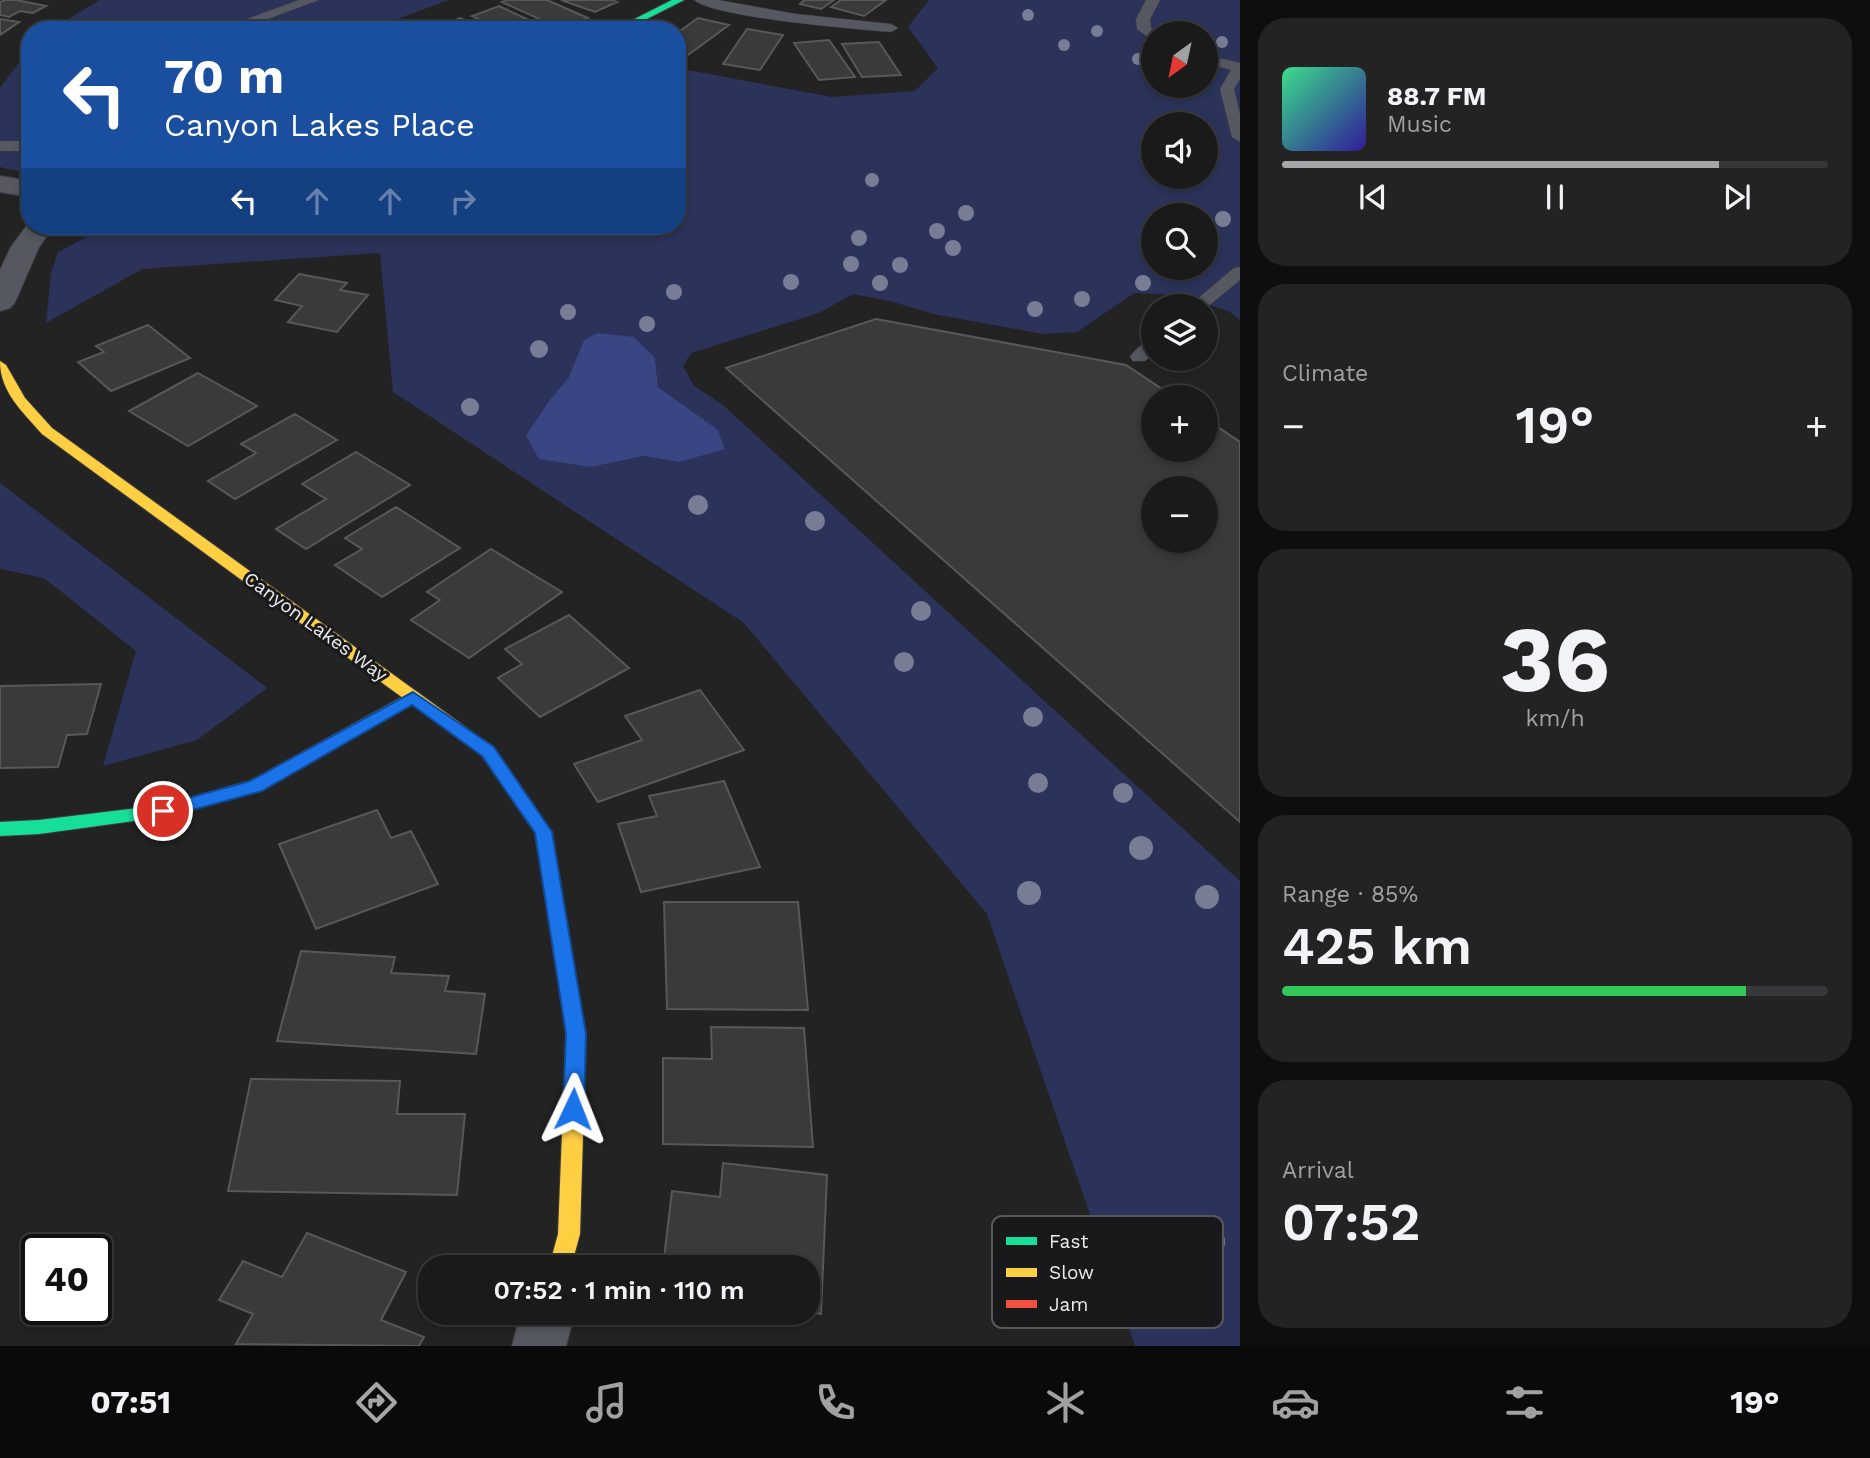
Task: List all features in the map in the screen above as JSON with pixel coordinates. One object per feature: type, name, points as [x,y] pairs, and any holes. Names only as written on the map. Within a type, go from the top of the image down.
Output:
[{"type":"street","points":[[636,21],[679,0]]},
{"type":"street","points":[[0,184],[21,188]]},
{"type":"street","points":[[0,302],[25,247],[34,235]]},
{"type":"street","name":"Canyon Lakes Way","points":[[0,365],[19,400],[47,430],[488,752],[543,832],[576,1034],[569,1234],[563,1255]]},
{"type":"street","points":[[0,829],[38,827],[163,811],[256,786],[413,697]]},
{"type":"street","points":[[538,1346],[544,1325]]},
{"type":"lane","points":[[250,21],[312,0]]},
{"type":"lane","points":[[701,0],[744,11],[820,22],[891,28]]},
{"type":"lane","points":[[1143,21],[1153,0]]},
{"type":"lane","points":[[1218,63],[1240,68],[1227,89],[1240,137]]},
{"type":"lane","points":[[0,146],[21,146]]},
{"type":"lane","points":[[1213,294],[1240,272]]},
{"type":"shaded area","points":[[100,0],[449,0],[392,21],[65,21]]},
{"type":"shaded area","points":[[929,0],[1240,0],[1240,320],[1230,312],[1218,308],[1218,294],[1134,293],[1077,332],[1043,334],[934,314],[853,294],[819,313],[691,353],[683,366],[694,386],[723,405],[1240,881],[1240,1346],[1135,1346],[1129,1328],[1223,1328],[1223,1216],[1090,1216],[987,914],[744,623],[393,392],[380,253],[142,269],[46,323],[51,273],[58,252],[90,235],[686,235],[686,70],[832,97],[915,91],[938,68],[908,27]],"holes":[[[655,358],[658,387],[684,406],[679,462],[644,456],[591,467],[526,435],[569,377]]]},
{"type":"shaded area","points":[[21,60],[21,172],[0,167],[0,88]]},
{"type":"shaded area","points":[[598,333],[634,337],[655,358],[658,387],[718,430],[725,449],[679,462],[644,456],[591,467],[539,459],[526,435],[569,377],[584,340]]},
{"type":"shaded area","points":[[0,483],[267,688],[197,740],[103,766],[136,651],[44,578],[0,569]]},
{"type":"building","points":[[6,0],[46,6],[33,13],[20,11],[9,17],[0,15],[0,2]]},
{"type":"building","points":[[547,0],[588,18],[581,21],[544,21],[502,2]]},
{"type":"building","points":[[561,0],[612,0],[617,2],[595,12]]},
{"type":"building","points":[[804,0],[834,0],[821,9],[800,4]]},
{"type":"building","points":[[841,0],[886,0],[864,16],[831,7]]},
{"type":"building","points":[[499,6],[531,21],[482,21],[472,16]]},
{"type":"building","points":[[698,18],[729,25],[686,57],[686,27]]},
{"type":"building","points":[[0,19],[19,22],[0,35]]},
{"type":"building","points":[[747,29],[783,35],[760,70],[723,64]]},
{"type":"building","points":[[829,40],[855,77],[819,80],[794,43]]},
{"type":"building","points":[[879,42],[901,75],[862,77],[842,44]]},
{"type":"building","points":[[299,274],[347,283],[340,290],[368,295],[337,332],[288,322],[302,306],[275,300]]},
{"type":"building","points":[[876,319],[1126,365],[1156,385],[1141,385],[1141,462],[1218,462],[1218,427],[1240,442],[1240,822],[726,368]]},
{"type":"building","points":[[148,325],[190,358],[111,391],[78,362],[104,352],[96,346]]},
{"type":"building","points":[[198,373],[257,406],[188,446],[129,411]]},
{"type":"building","points":[[295,414],[337,440],[235,499],[208,481],[256,453],[241,444]]},
{"type":"building","points":[[356,452],[410,485],[306,549],[276,529],[326,499],[302,484]]},
{"type":"building","points":[[396,507],[460,548],[382,597],[335,565],[362,549],[345,538]]},
{"type":"building","points":[[491,549],[562,592],[469,658],[411,620],[440,600],[427,592]]},
{"type":"building","points":[[569,615],[629,668],[540,717],[498,678],[522,664],[505,649]]},
{"type":"building","points":[[101,684],[87,734],[67,735],[58,767],[0,768],[0,686]]},
{"type":"building","points":[[700,690],[744,750],[598,802],[574,764],[642,740],[625,716]]},
{"type":"building","points":[[724,781],[760,867],[641,892],[618,824],[657,816],[649,796]]},
{"type":"building","points":[[377,810],[391,838],[411,831],[438,884],[316,929],[279,844]]},
{"type":"building","points":[[664,902],[798,902],[808,1010],[667,1009]]},
{"type":"building","points":[[301,951],[395,957],[391,973],[449,976],[445,991],[485,994],[476,1054],[277,1041]]},
{"type":"building","points":[[711,1027],[804,1028],[813,1147],[663,1144],[663,1058],[712,1059]]},
{"type":"building","points":[[251,1079],[400,1081],[397,1114],[465,1114],[457,1195],[228,1191]]},
{"type":"building","points":[[723,1163],[827,1175],[821,1314],[820,1255],[664,1255],[672,1191],[720,1197]]},
{"type":"building","points":[[307,1233],[406,1272],[381,1320],[424,1337],[419,1346],[236,1344],[253,1314],[219,1300],[243,1261],[282,1277]]},
{"type":"traffic: fast","points":[[636,21],[679,0]]},
{"type":"traffic: fast","points":[[0,829],[39,827],[163,811],[255,786],[413,697]]},
{"type":"traffic: slow","points":[[0,365],[19,400],[47,431],[461,732]]},
{"type":"traffic: slow","points":[[563,1255],[569,1234],[576,1034],[567,979]]},
{"type":"traffic: jam","points":[[461,732],[488,752],[543,832],[567,979]]},
{"type":"route","points":[[163,811],[256,786],[413,697],[488,752],[543,832],[576,1034],[573,1109]]}]
